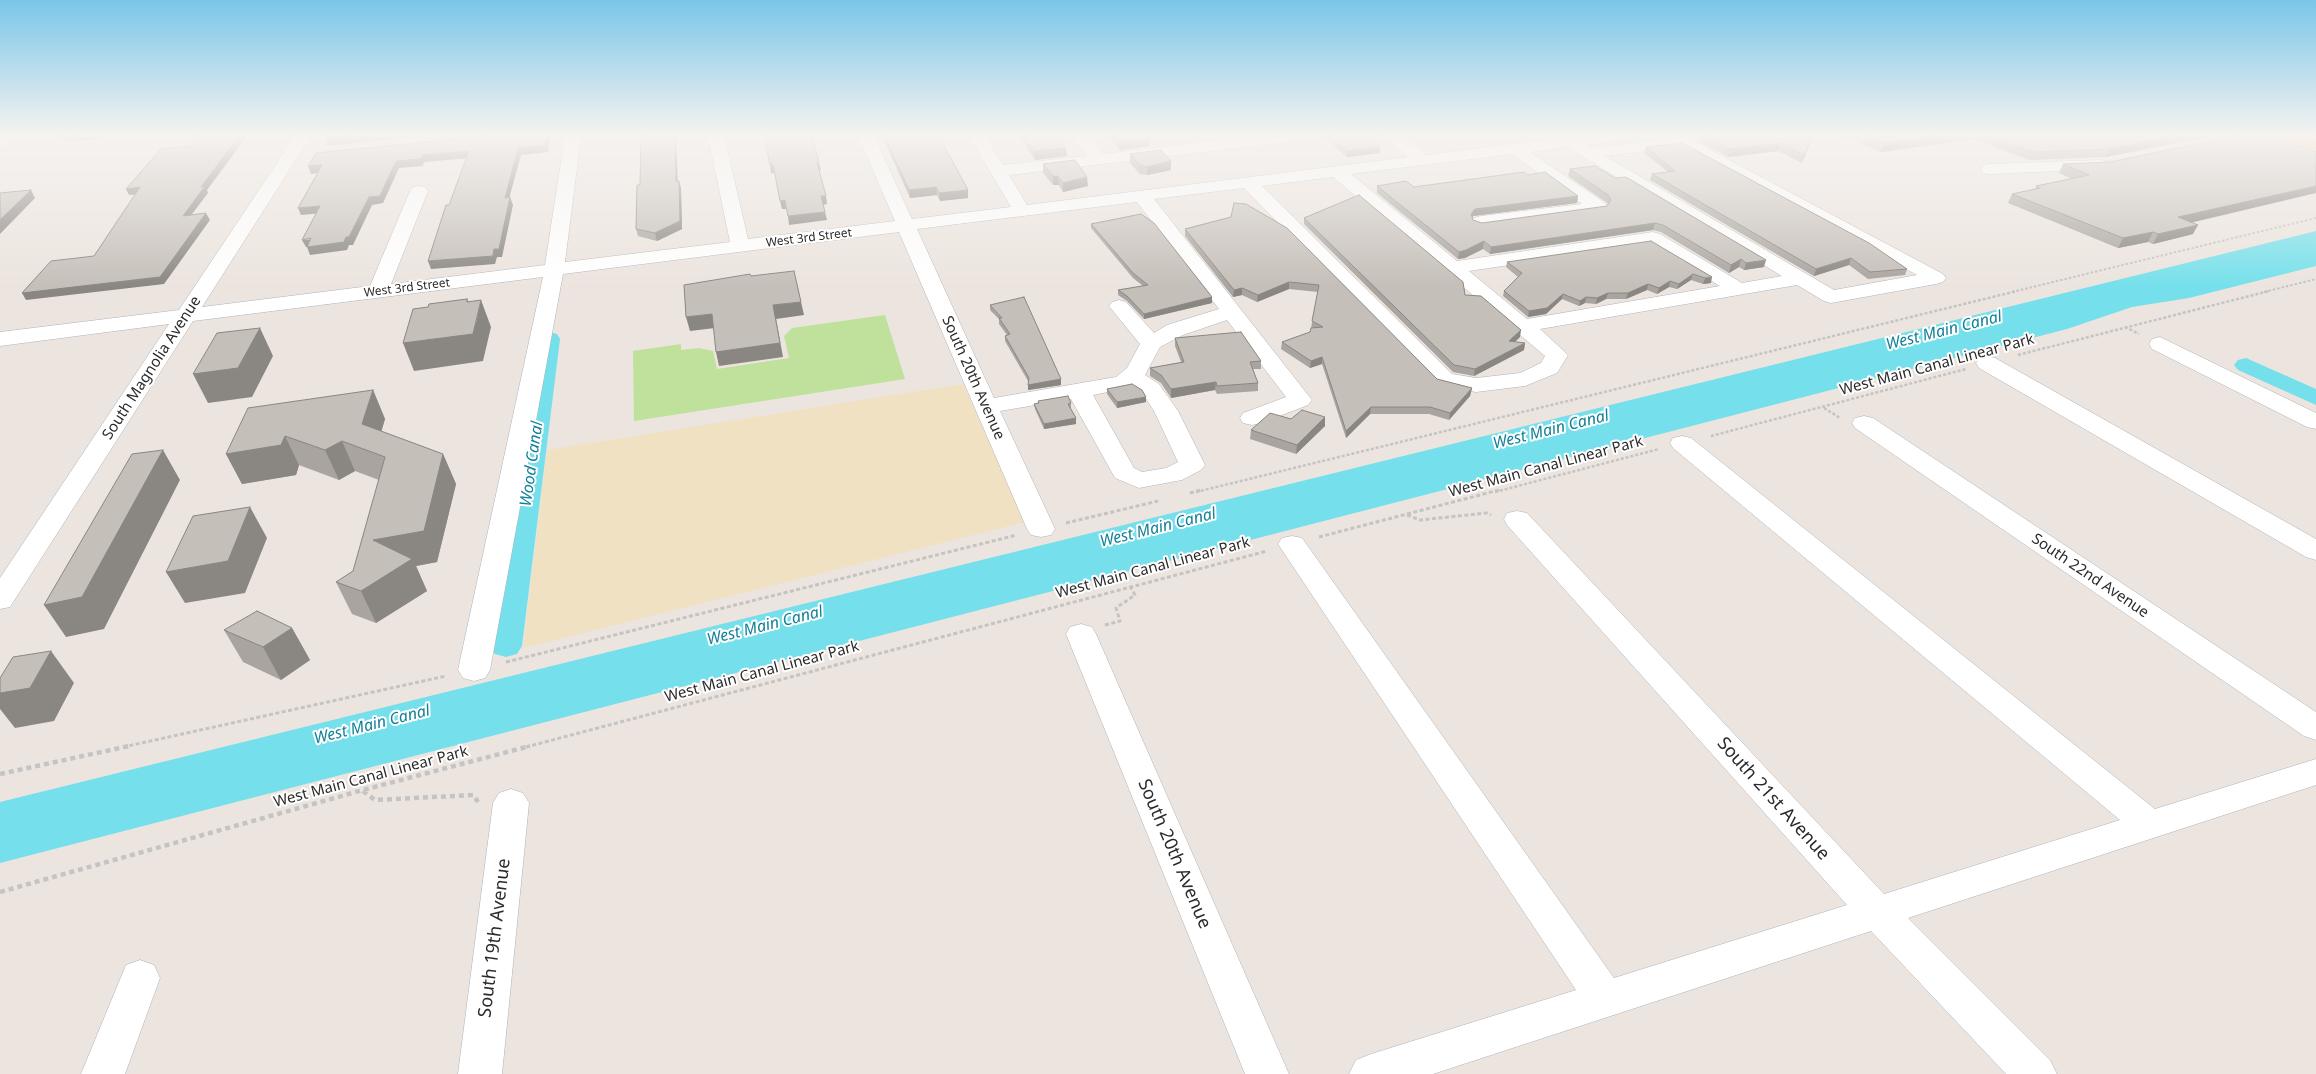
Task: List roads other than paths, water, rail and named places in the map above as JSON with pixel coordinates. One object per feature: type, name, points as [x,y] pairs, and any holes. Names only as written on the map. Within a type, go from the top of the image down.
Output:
[{"type":"street","name":"South Magnolia Avenue","points":[[0,600],[186,316],[275,186]]},
{"type":"street","points":[[474,670],[554,270],[566,186]]},
{"type":"street","points":[[727,186],[740,246]]},
{"type":"street","name":"South 20th Avenue","points":[[888,186],[1041,529]]},
{"type":"street","points":[[1008,186],[1023,212]]},
{"type":"street","name":"West 3rd Street","points":[[0,339],[1023,212],[1142,196],[1189,186]]},
{"type":"street","points":[[1252,186],[1445,380],[1476,385],[1525,379],[1549,368],[1557,355],[1355,186]]},
{"type":"street","points":[[1481,222],[1599,207],[1571,186]]},
{"type":"street","points":[[1644,186],[1830,297],[1936,278],[1766,186]]},
{"type":"street","points":[[378,292],[419,191]]},
{"type":"street","points":[[1142,196],[1300,400],[1252,418]]},
{"type":"street","points":[[1453,268],[1653,238],[1738,289]]},
{"type":"street","points":[[1522,326],[1800,279]]},
{"type":"street","points":[[1119,306],[1151,343]]},
{"type":"street","points":[[986,406],[1124,383],[1136,372],[1151,343],[1175,330],[1231,312]]},
{"type":"street","points":[[2160,344],[2316,422]]},
{"type":"street","points":[[1988,363],[2316,551]]},
{"type":"street","points":[[1079,391],[1124,473],[1139,480],[1173,475],[1192,465],[1166,411],[1151,389],[1131,376]]},
{"type":"street","name":"South 22nd Avenue","points":[[1854,422],[2316,728]]},
{"type":"street","points":[[1682,443],[2150,825]]},
{"type":"street","name":"South 21st Avenue","points":[[1507,520],[1876,912],[2035,1074]]},
{"type":"street","points":[[1292,544],[1605,999]]},
{"type":"street","name":"South 20th Avenue","points":[[1081,634],[1267,1074]]},
{"type":"street","points":[[1371,1074],[2316,772]]},
{"type":"street","name":"South 19th Avenue","points":[[480,1074],[496,804]]},
{"type":"street","points":[[103,1074],[140,978]]},
{"type":"water","name":"West Main Canal","points":[[2316,231],[2316,266],[2189,298],[2132,307],[2067,329],[0,863],[0,802]]},
{"type":"waterway","name":"Wood Canal","points":[[506,646],[549,339]]},
{"type":"waterway","points":[[2246,365],[2316,398]]}]
